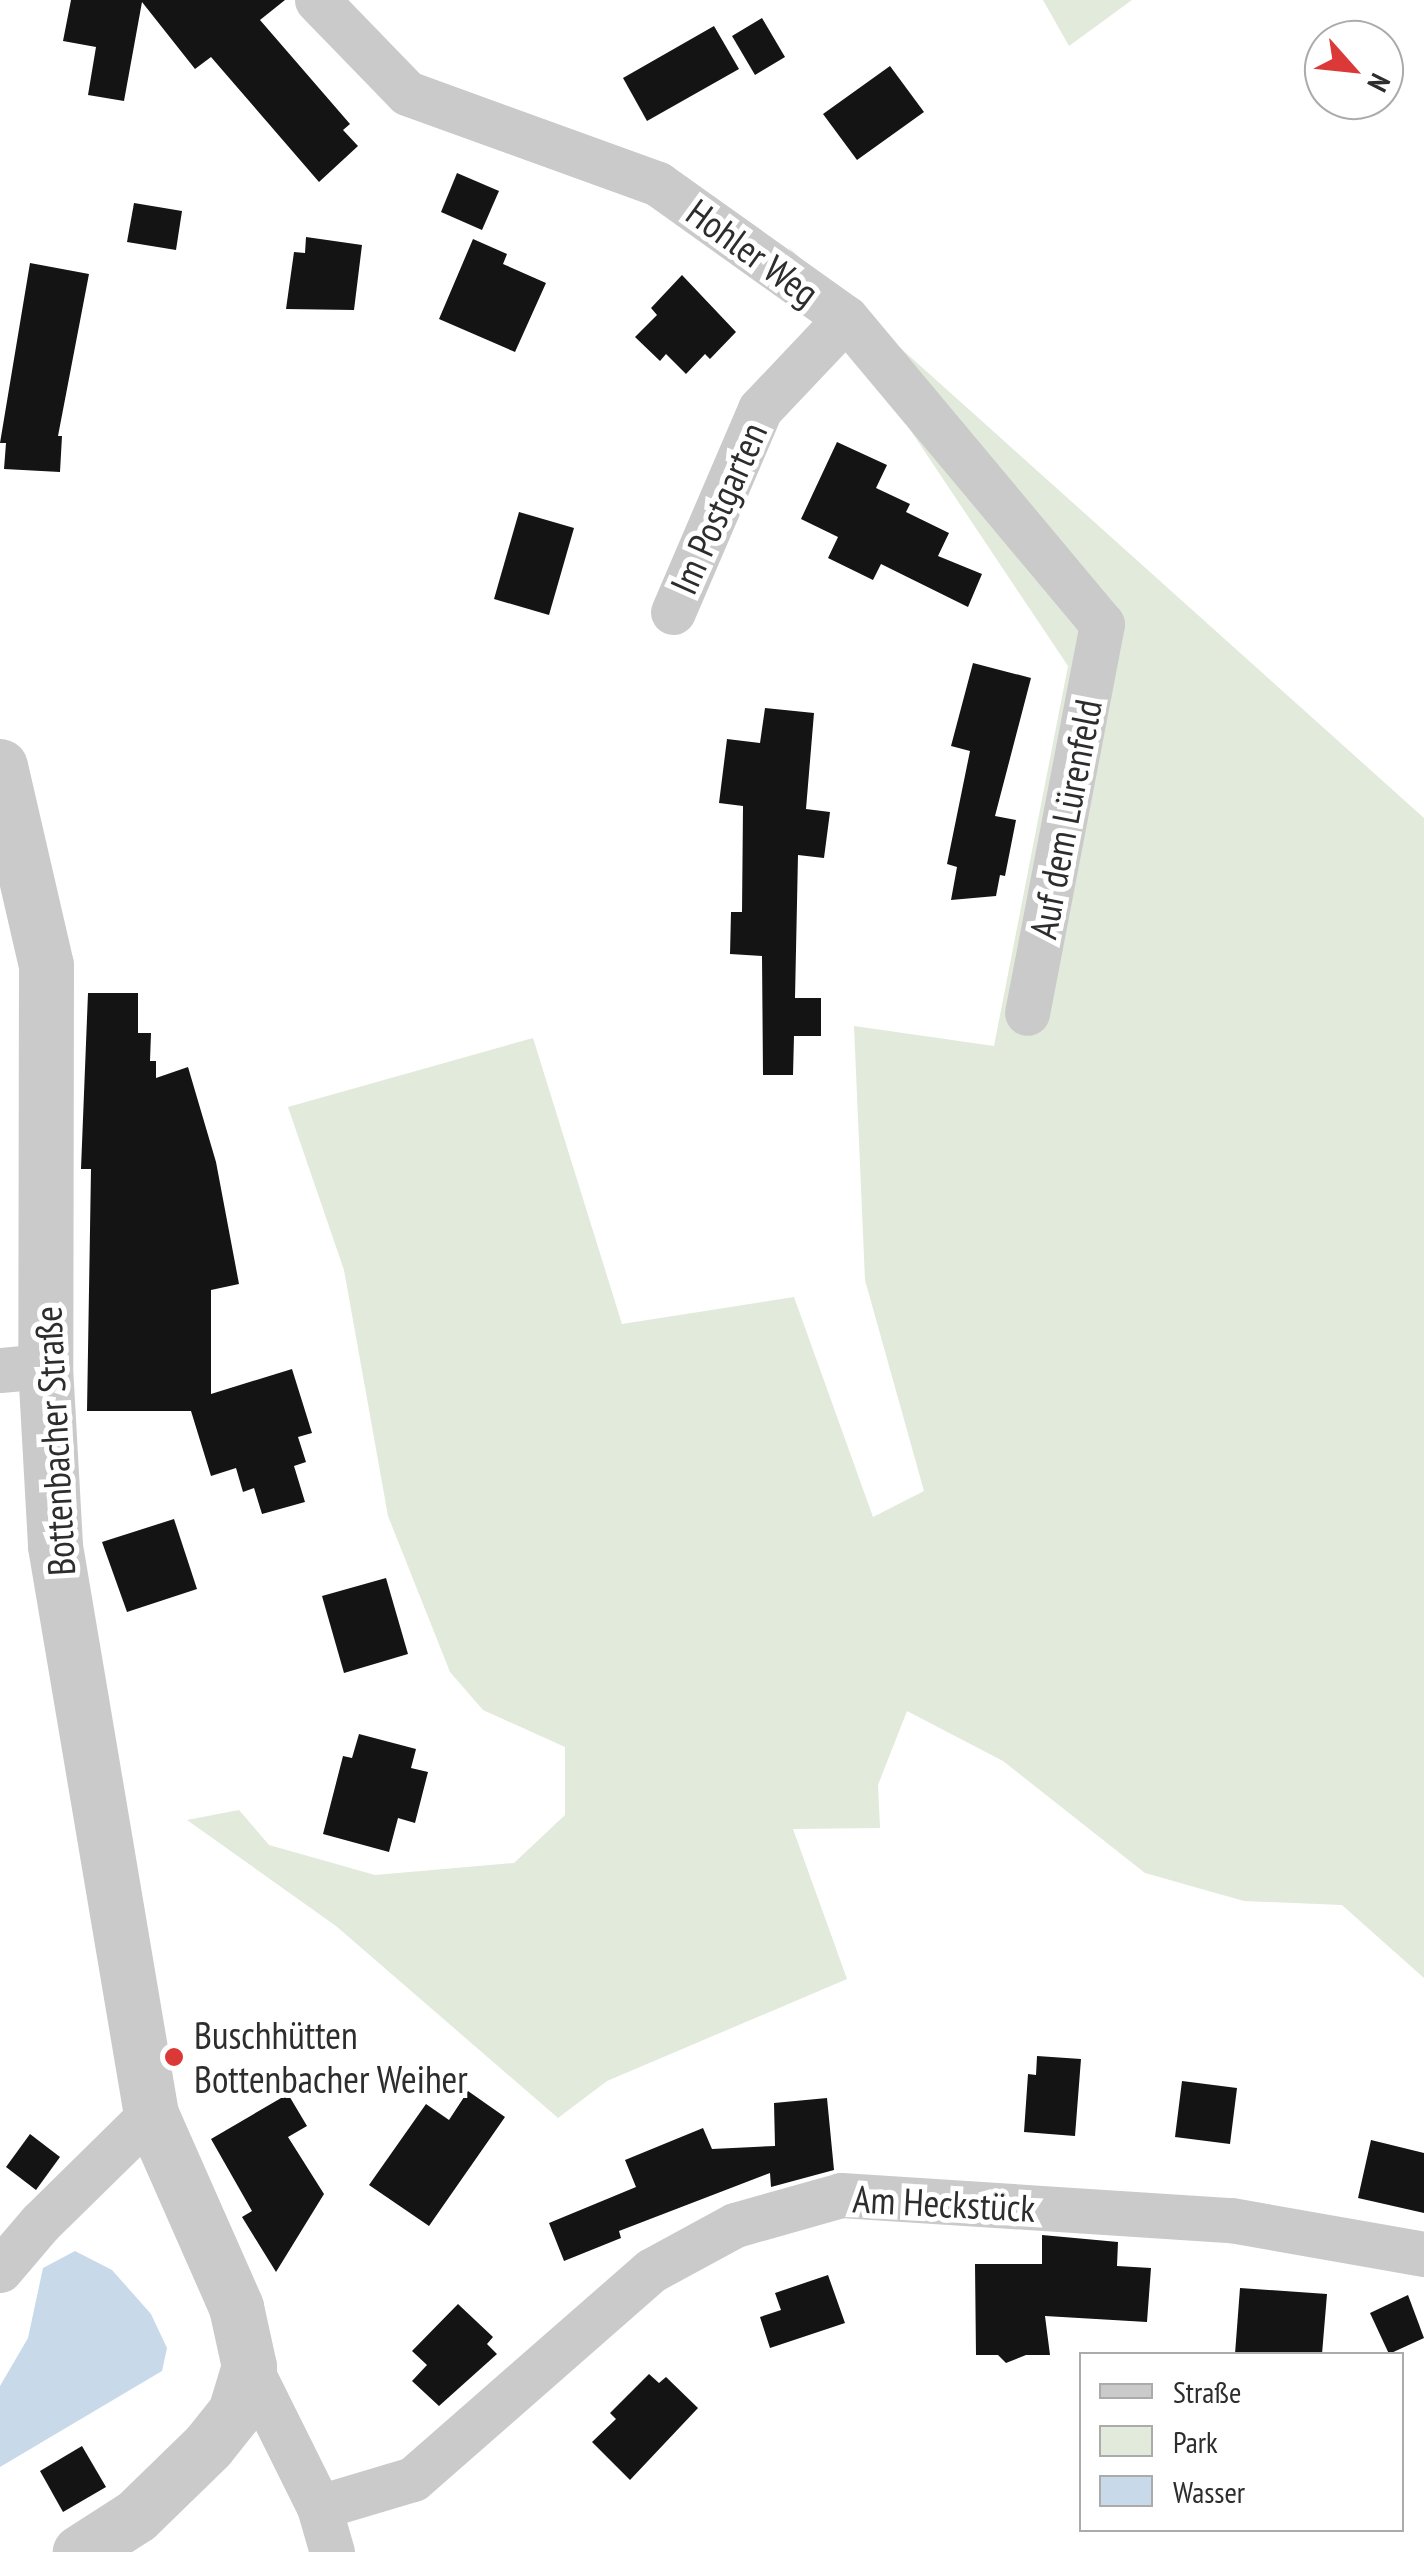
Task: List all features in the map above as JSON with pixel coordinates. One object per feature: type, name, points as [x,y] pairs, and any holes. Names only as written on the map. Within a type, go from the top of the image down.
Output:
[{"type":"street","name":"Hohler Weg","points":[[317,0],[407,93],[658,184],[846,318],[1102,624]]},
{"type":"street","name":"Im Postgarten","points":[[673,612],[760,409],[846,318]]},
{"type":"street","name":"Auf dem Lürenfeld","points":[[1027,1014],[1102,624]]},
{"type":"street","name":"Bottenbacher Straße","points":[[0,766],[46,965],[22,1368],[151,2114],[236,2308],[242,2389],[319,2506],[332,2552]]},
{"type":"street","points":[[0,2270],[40,2223],[151,2114]]},
{"type":"street","name":"Am Heckstück","points":[[319,2506],[412,2479],[652,2270],[734,2225],[841,2195],[1231,2220],[1424,2254]]},
{"type":"street","points":[[80,2552],[136,2516],[208,2446],[242,2389]]},
{"type":"green space","points":[[1043,0],[1132,0],[1069,46]]},
{"type":"green space","points":[[788,247],[1424,818],[1424,1978],[1342,1905],[1244,1901],[1145,1873],[1003,1761],[907,1711],[878,1785],[880,1828],[793,1829],[847,1979],[607,2081],[558,2118],[336,1926],[187,1820],[239,1810],[269,1845],[375,1875],[514,1863],[565,1815],[565,1747],[483,1710],[450,1672],[388,1516],[344,1270],[288,1107],[533,1038],[622,1324],[794,1297],[873,1517],[924,1491],[865,1280],[854,1026],[994,1046],[1068,666]]},
{"type":"water","points":[[75,2251],[112,2270],[151,2314],[167,2348],[162,2371],[0,2467],[0,2386],[28,2338],[43,2268]]},
{"type":"building","points":[[71,0],[285,0],[260,20],[350,124],[343,130],[358,146],[319,182],[211,57],[195,69],[142,2],[124,101],[88,95],[96,47],[63,41]]},
{"type":"building","points":[[762,18],[785,57],[755,75],[732,36]]},
{"type":"building","points":[[714,26],[739,69],[647,121],[623,78]]},
{"type":"building","points":[[890,66],[924,112],[857,160],[823,114]]},
{"type":"building","points":[[457,173],[499,191],[482,230],[441,212]]},
{"type":"building","points":[[134,203],[182,211],[176,250],[127,242]]},
{"type":"building","points":[[306,237],[362,245],[354,310],[286,309],[294,252],[305,253]]},
{"type":"building","points":[[473,239],[507,254],[503,264],[546,283],[515,352],[439,319]]},
{"type":"building","points":[[30,263],[89,274],[58,436],[62,436],[60,472],[4,469],[6,443],[0,443]]},
{"type":"building","points":[[682,275],[736,332],[710,359],[705,354],[686,374],[666,354],[660,361],[635,337],[657,315],[651,308]]},
{"type":"building","points":[[837,442],[887,465],[876,488],[910,504],[906,512],[949,533],[938,556],[982,574],[968,607],[881,564],[873,580],[828,558],[838,537],[801,519]]},
{"type":"building","points":[[519,512],[574,528],[549,615],[494,599]]},
{"type":"building","points":[[973,663],[1031,678],[995,816],[1016,820],[1005,876],[1000,875],[996,896],[951,900],[957,867],[947,864],[970,751],[951,746]]},
{"type":"building","points":[[765,708],[814,713],[806,809],[830,812],[824,858],[798,855],[795,998],[821,998],[821,1036],[794,1036],[793,1075],[763,1075],[762,956],[730,954],[731,912],[742,912],[743,806],[719,803],[727,739],[760,743]]},
{"type":"building","points":[[88,993],[138,993],[138,1033],[151,1033],[150,1061],[156,1061],[156,1078],[188,1067],[216,1162],[239,1284],[211,1290],[211,1394],[292,1369],[312,1433],[298,1437],[306,1462],[294,1466],[305,1502],[262,1514],[254,1488],[243,1492],[236,1468],[211,1476],[191,1411],[87,1411],[91,1169],[81,1169]]},
{"type":"building","points":[[174,1519],[197,1589],[127,1612],[102,1542]]},
{"type":"building","points":[[386,1578],[408,1654],[344,1673],[322,1596]]},
{"type":"building","points":[[359,1734],[416,1749],[411,1768],[428,1772],[415,1823],[398,1818],[389,1852],[323,1834],[343,1756],[352,1758]]},
{"type":"building","points":[[1037,2056],[1081,2059],[1075,2136],[1024,2132],[1028,2074],[1036,2075]]},
{"type":"building","points":[[1182,2081],[1237,2088],[1230,2144],[1175,2137]]},
{"type":"building","points":[[468,2091],[505,2117],[429,2226],[369,2185],[426,2104],[449,2120]]},
{"type":"building","points":[[288,2094],[307,2126],[288,2137],[324,2194],[276,2272],[242,2217],[252,2211],[211,2139]]},
{"type":"building","points":[[827,2098],[834,2170],[771,2187],[770,2173],[619,2231],[621,2238],[564,2261],[549,2223],[636,2187],[625,2160],[703,2128],[712,2149],[775,2146],[774,2103]]},
{"type":"building","points":[[30,2134],[60,2157],[36,2190],[6,2167]]},
{"type":"building","points":[[1371,2140],[1424,2153],[1424,2213],[1358,2198]]},
{"type":"building","points":[[1042,2235],[1118,2242],[1117,2266],[1151,2268],[1147,2322],[1045,2316],[1050,2355],[1026,2355],[1006,2363],[998,2355],[976,2355],[975,2264],[1042,2264]]},
{"type":"building","points":[[828,2275],[845,2323],[770,2348],[760,2317],[781,2310],[775,2293]]},
{"type":"building","points":[[1240,2288],[1327,2294],[1322,2352],[1235,2352]]},
{"type":"building","points":[[1408,2295],[1424,2338],[1388,2352],[1370,2313]]},
{"type":"building","points":[[458,2304],[493,2337],[487,2344],[497,2354],[439,2406],[412,2381],[427,2365],[412,2351]]},
{"type":"building","points":[[649,2374],[659,2383],[666,2377],[698,2408],[630,2480],[592,2442],[616,2419],[610,2413]]},
{"type":"building","points":[[82,2446],[106,2487],[63,2512],[40,2471]]},
{"type":"place","name":"Buschhütten Bottenbacher Weiher","points":[[174,2057]]}]
